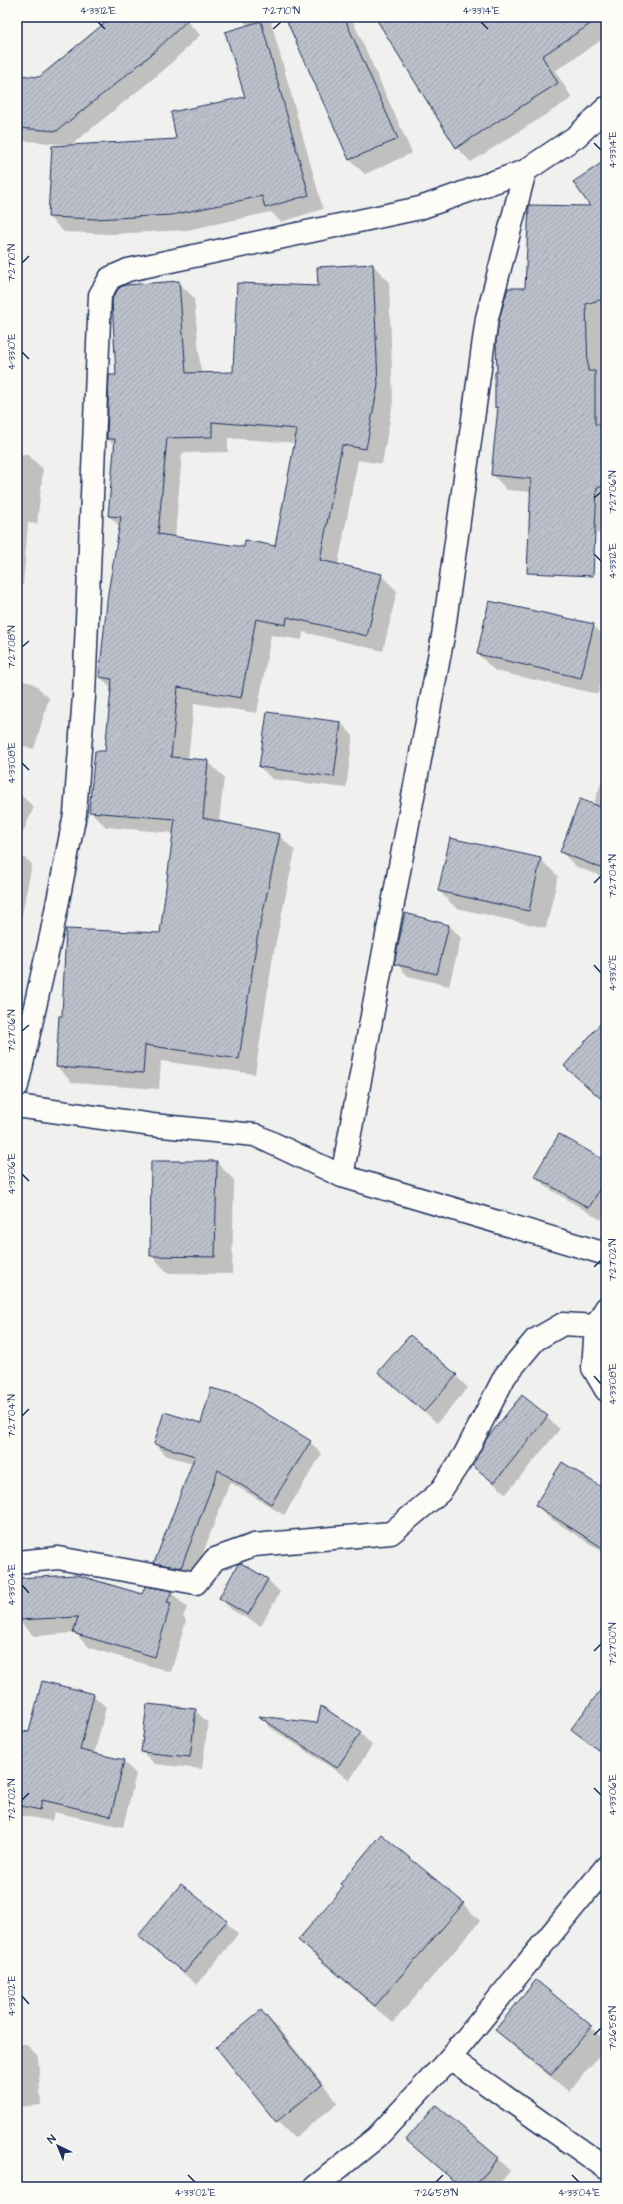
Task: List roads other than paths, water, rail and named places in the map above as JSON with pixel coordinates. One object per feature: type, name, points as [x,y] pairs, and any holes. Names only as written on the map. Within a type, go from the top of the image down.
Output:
[{"type":"street","points":[[17,1086],[51,936],[75,814],[84,696],[100,295],[110,278],[128,270],[420,208],[525,171],[577,136],[606,108]]},
{"type":"street","points":[[342,1176],[443,636],[488,318],[525,171]]},
{"type":"street","points":[[17,1106],[152,1125],[254,1134],[342,1176],[606,1254]]},
{"type":"street","points":[[17,1562],[58,1558],[196,1583],[215,1559],[254,1545],[392,1533],[440,1492],[465,1454],[506,1376],[535,1340],[563,1324],[601,1317],[593,1368],[606,1390]]},
{"type":"street","points":[[315,2187],[377,2137],[450,2058],[606,1867]]},
{"type":"street","points":[[450,2058],[606,2168]]}]
